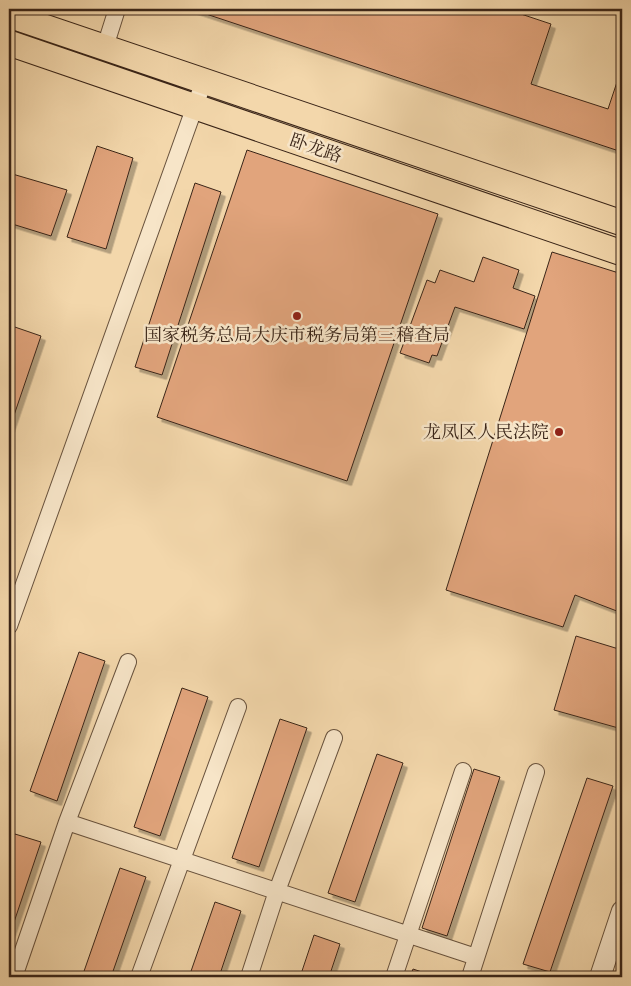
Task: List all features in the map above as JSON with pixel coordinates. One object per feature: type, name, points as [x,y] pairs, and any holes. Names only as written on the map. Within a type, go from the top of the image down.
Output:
[{"type":"main road","name":"卧龙路","points":[[9,15],[622,223]]},
{"type":"main road","name":"卧龙路","points":[[9,43],[622,253]]},
{"type":"street","points":[[105,47],[117,9]]},
{"type":"street","points":[[9,626],[204,81]]},
{"type":"street","points":[[14,977],[67,822],[128,662]]},
{"type":"street","points":[[139,977],[238,707]]},
{"type":"street","points":[[249,977],[277,891],[334,738]]},
{"type":"street","points":[[394,977],[464,771]]},
{"type":"street","points":[[470,977],[536,772]]},
{"type":"street","points":[[67,822],[476,957]]},
{"type":"street","points":[[600,977],[617,941],[622,910]]},
{"type":"building","points":[[191,9],[506,9],[551,24],[531,84],[608,109],[622,67],[622,152]]},
{"type":"building","points":[[97,146],[133,158],[106,249],[67,237]]},
{"type":"building","name":"国家税务总局大庆市税务局第三稽查局","points":[[247,150],[438,214],[347,481],[157,417]]},
{"type":"building","points":[[9,173],[67,190],[51,236],[9,223]]},
{"type":"building","points":[[195,183],[221,192],[162,375],[135,367]]},
{"type":"building","name":"龙凤区人民法院","points":[[552,252],[622,274],[622,613],[575,595],[563,627],[446,590]]},
{"type":"building","points":[[483,257],[519,270],[513,288],[535,296],[524,329],[455,307],[437,356],[432,355],[429,363],[400,353],[427,280],[435,283],[440,270],[474,282]]},
{"type":"building","points":[[9,325],[41,336],[9,430]]},
{"type":"building","points":[[576,636],[622,650],[622,729],[554,710]]},
{"type":"building","points":[[79,652],[105,661],[57,801],[30,791]]},
{"type":"building","points":[[182,688],[208,697],[160,836],[134,827]]},
{"type":"building","points":[[280,719],[307,728],[259,867],[232,858]]},
{"type":"building","points":[[377,754],[403,763],[355,902],[328,893]]},
{"type":"building","points":[[474,769],[500,777],[447,936],[422,928]]},
{"type":"building","points":[[587,778],[613,786],[550,972],[523,964]]},
{"type":"building","points":[[15,834],[41,842],[9,937],[9,852]]},
{"type":"building","points":[[120,868],[146,877],[111,977],[82,977]]},
{"type":"building","points":[[215,902],[241,911],[219,977],[189,977]]},
{"type":"building","points":[[314,935],[340,944],[329,977],[300,977]]},
{"type":"building","points":[[413,969],[437,977],[410,977]]},
{"type":"place","name":"国家税务总局大庆市税务局第三稽查局","points":[[297,316]]},
{"type":"place","name":"龙凤区人民法院","points":[[559,432]]}]
